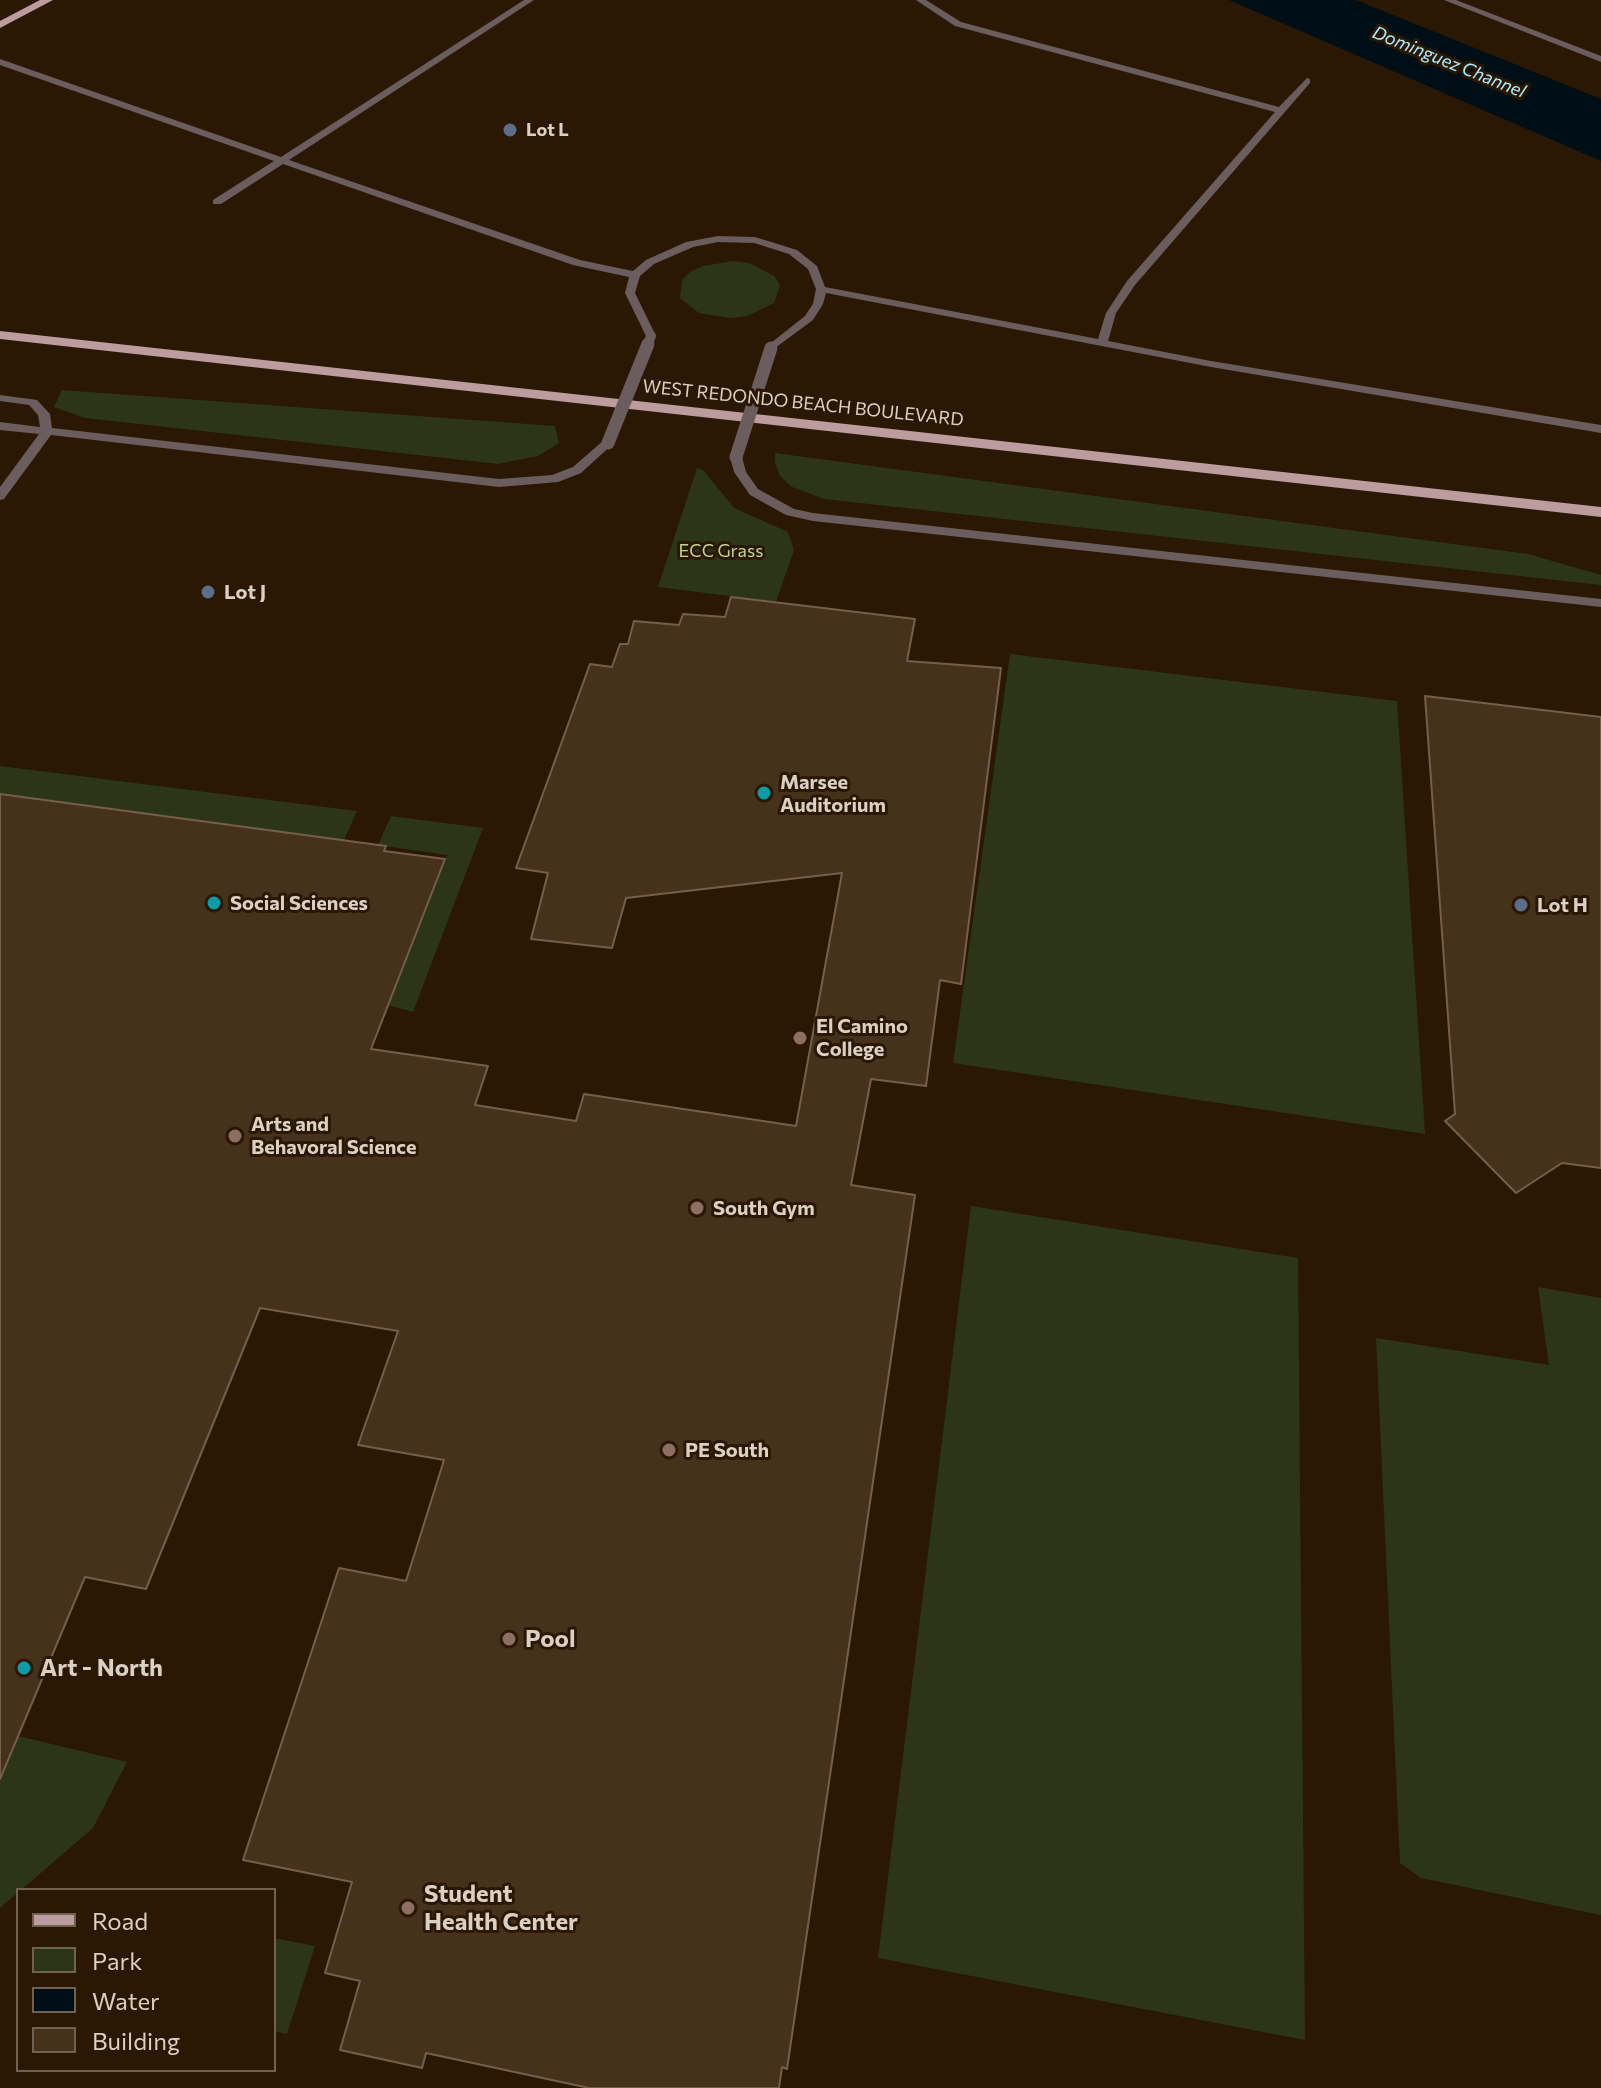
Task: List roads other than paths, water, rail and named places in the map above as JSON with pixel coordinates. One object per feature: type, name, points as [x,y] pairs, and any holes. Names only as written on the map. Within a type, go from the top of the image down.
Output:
[{"type":"main road","points":[[0,25],[48,0]]},
{"type":"main road","name":"WEST REDONDO BEACH BOULEVARD","points":[[0,335],[1601,512]]},
{"type":"street","points":[[217,202],[530,0]]},
{"type":"street","points":[[920,0],[958,24],[1280,110]]},
{"type":"street","points":[[1448,0],[1601,59]]},
{"type":"street","points":[[0,62],[577,263],[635,275]]},
{"type":"street","points":[[1102,343],[1111,313],[1131,283],[1307,81]]},
{"type":"street","points":[[0,426],[499,483],[554,479],[577,470],[608,443],[651,336],[630,293],[635,275],[650,262],[690,244],[718,239],[755,240],[793,252],[813,268],[821,289],[818,304],[809,318],[771,348],[736,457],[740,472],[754,492],[790,512],[813,517],[1601,603]]},
{"type":"street","points":[[821,289],[1102,343],[1601,429]]},
{"type":"street","points":[[0,398],[33,402],[44,414],[47,432],[0,496]]},
{"type":"water","name":"Dominguez Channel","points":[[1229,0],[1356,0],[1601,99],[1601,161]]},
{"type":"place","name":"Lot L","points":[[510,130]]},
{"type":"place","name":"Lot J","points":[[208,592]]},
{"type":"place","name":"Marsee Auditorium","points":[[764,793]]},
{"type":"place","name":"Social Sciences","points":[[214,903]]},
{"type":"place","name":"Lot H","points":[[1521,905]]},
{"type":"place","name":"El Camino College","points":[[800,1038]]},
{"type":"place","name":"Arts and Behavoral Science","points":[[235,1136]]},
{"type":"place","name":"South Gym","points":[[697,1208]]},
{"type":"place","name":"PE South","points":[[669,1450]]},
{"type":"place","name":"Pool","points":[[509,1639]]},
{"type":"place","name":"Art - North","points":[[24,1668]]},
{"type":"place","name":"Student Health Center","points":[[408,1908]]},
{"type":"park label","name":"ECC Grass","points":[[721,551]]}]
